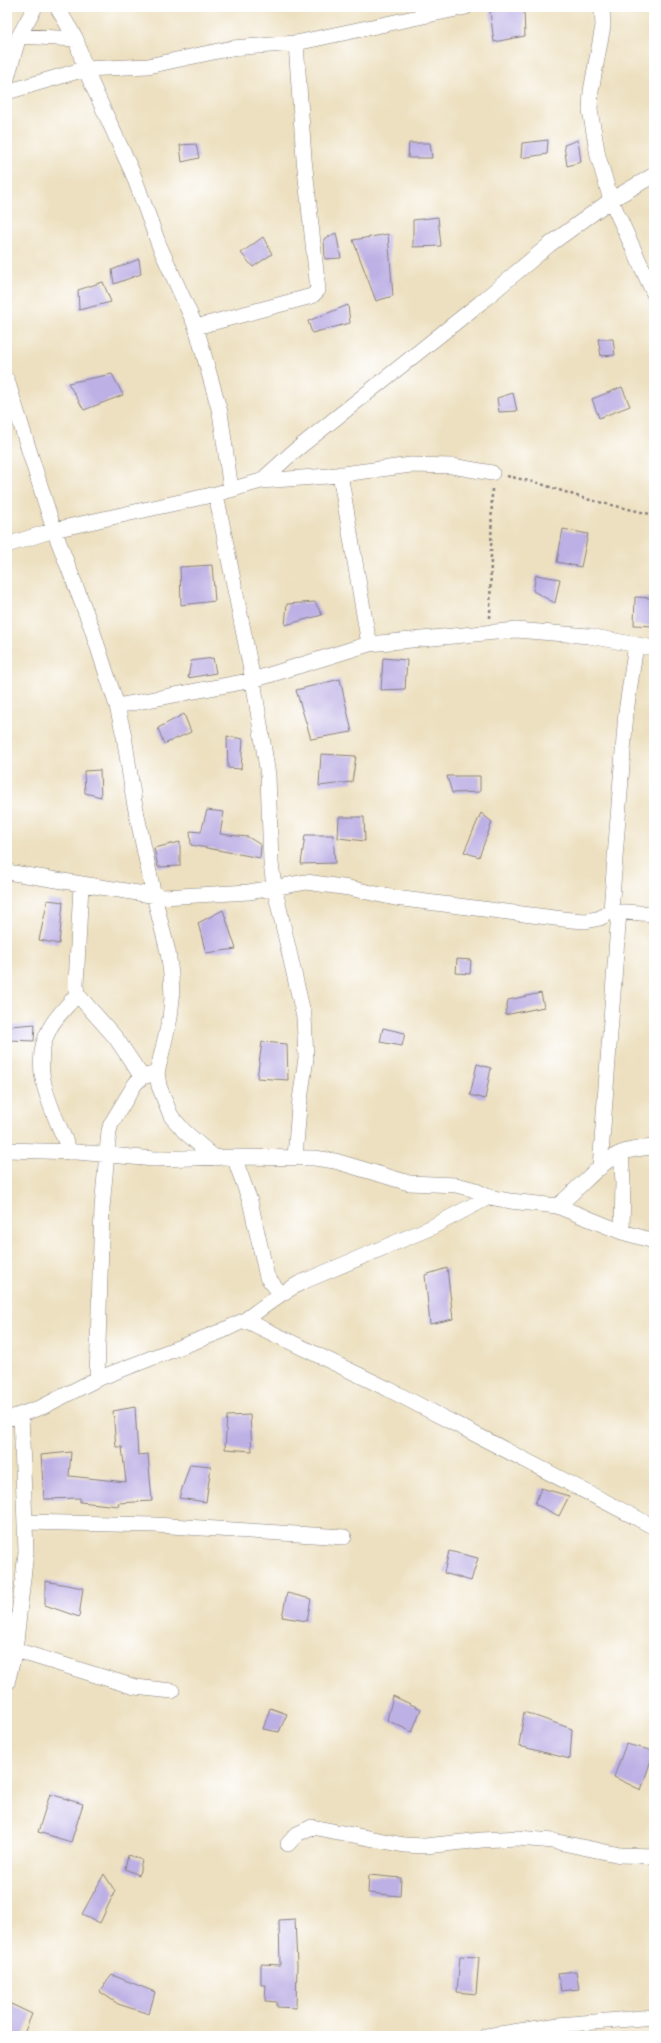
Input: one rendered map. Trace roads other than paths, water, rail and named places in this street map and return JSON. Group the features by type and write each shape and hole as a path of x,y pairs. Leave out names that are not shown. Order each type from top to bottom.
{"street":[{"path":"7,78 19,36 35,7"},
{"path":"57,7 76,39 85,69 133,174 159,245 196,327 220,412 223,492 268,775 271,863 274,886 304,1017 306,1042 295,1157"},
{"path":"7,92 85,69 148,66 232,48 296,43 466,7"},
{"path":"602,7 603,26 591,91 590,110 598,156 611,200 654,294"},
{"path":"19,36 76,39"},
{"path":"196,327 312,296 318,290 304,159 296,43"},
{"path":"261,481 292,453 480,303 549,244 611,200 654,175"},
{"path":"7,380 54,530 91,626 117,706 134,801 154,896 168,952 172,998 170,1018 157,1073 159,1086 171,1116 185,1132 215,1158"},
{"path":"7,545 54,530 223,492 261,481 340,474 411,465 452,466 492,473"},
{"path":"340,474 369,644"},
{"path":"117,706 253,680 369,644 489,632 544,631 589,636 654,648"},
{"path":"600,1168 626,712 636,645"},
{"path":"7,872 154,896 173,897 249,892 274,886 306,882 333,885 395,898 571,920 593,919 615,911 654,914"},
{"path":"81,885 76,985 77,994 116,1038 142,1077"},
{"path":"70,1152 44,1087 42,1057 50,1028 77,994"},
{"path":"97,1379 99,1265 107,1155 111,1124 135,1084 142,1077 157,1073"},
{"path":"557,1206 600,1168 620,1153 637,1148 654,1147"},
{"path":"7,1150 70,1152 154,1158 295,1157 335,1161 409,1183 456,1185 510,1201 557,1206 622,1232 654,1241"},
{"path":"620,1153 623,1196 622,1232"},
{"path":"234,1157 250,1201 267,1277 281,1294"},
{"path":"7,1420 42,1407 97,1379 222,1331 245,1320 281,1294 300,1283 430,1228 489,1196"},
{"path":"245,1320 388,1389 654,1527"},
{"path":"7,1683 15,1650 26,1552 21,1415"},
{"path":"25,1522 155,1525 344,1537"},
{"path":"15,1650 135,1687 172,1692"},
{"path":"288,1844 297,1834 312,1827 404,1845 425,1846 518,1838 553,1841 620,1855 654,1856"},
{"path":"486,2036 559,2025 654,2017"}]}
